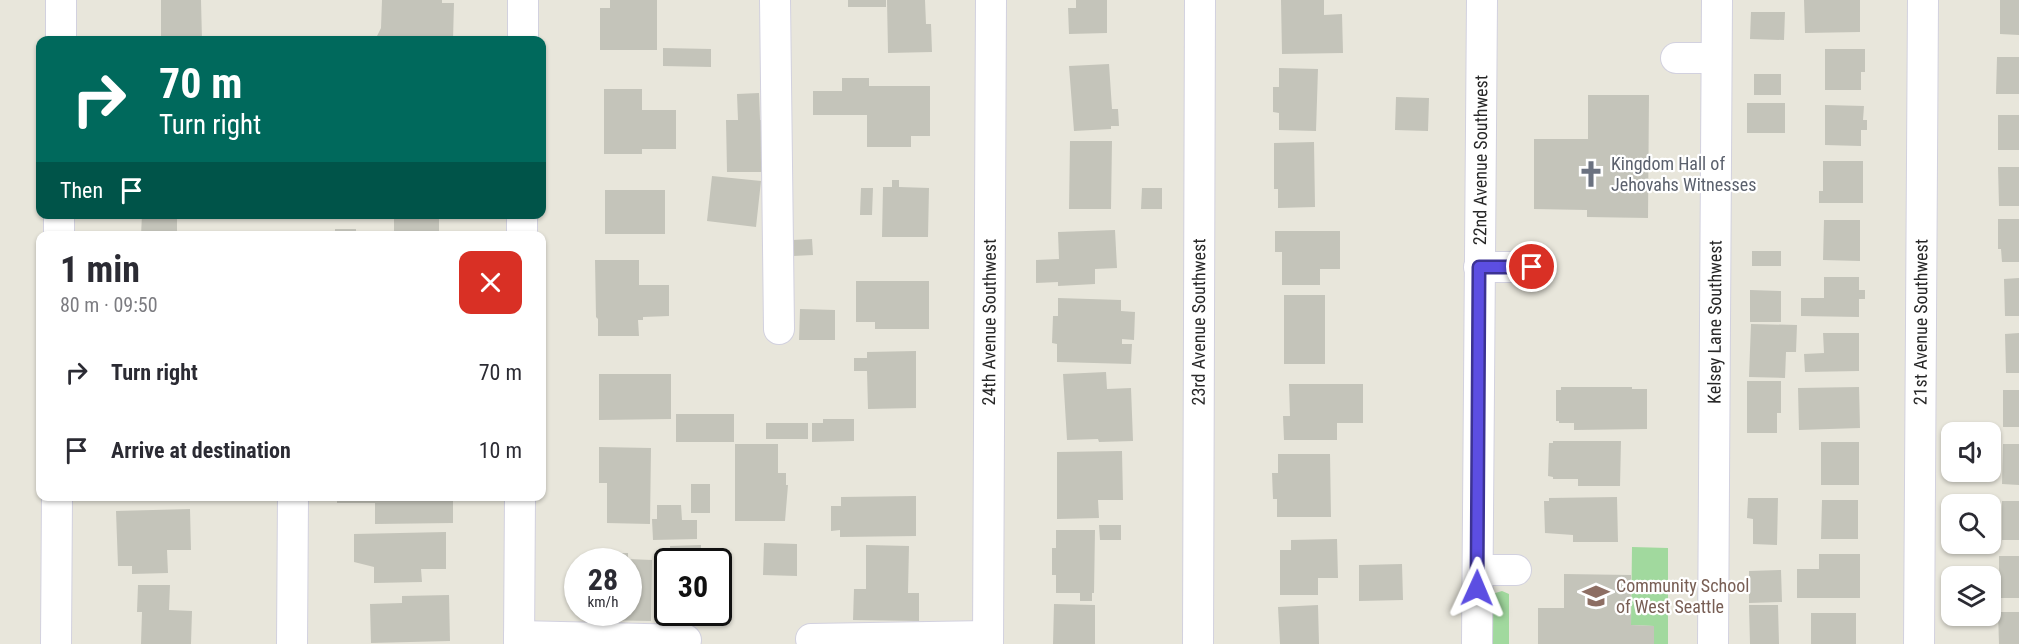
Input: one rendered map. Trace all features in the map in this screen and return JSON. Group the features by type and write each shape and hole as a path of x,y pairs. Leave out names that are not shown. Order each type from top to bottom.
{"street":[{"path":"61,0 61,36"},
{"path":"523,36 524,0"},
{"path":"775,0 779,329"},
{"name":"24th Avenue Southwest","path":"988,640 991,0"},
{"name":"23rd Avenue Southwest","path":"1198,644 1200,0"},
{"name":"22nd Avenue Southwest","path":"1477,644 1482,0"},
{"name":"Kelsey Lane Southwest","path":"1713,644 1717,0"},
{"name":"21st Avenue Southwest","path":"1919,644 1923,0"},
{"path":"1676,58 1716,58"},
{"path":"1479,267 1532,267"},
{"path":"56,644 57,501"},
{"path":"292,644 293,501"},
{"path":"520,501 519,640 686,640"},
{"path":"1478,570 1516,570"},
{"path":"811,639 988,640"}],"green space":[{"path":"1632,547 1668,548 1668,644 1654,644 1654,626 1631,625"},
{"path":"1502,591 1509,594 1509,644 1492,644 1492,594"}],"building":[{"path":"161,0 201,0 202,36 161,36"},
{"path":"382,0 442,0 442,3 454,3 453,36 377,36 381,28"},
{"path":"610,0 657,0 657,50 600,50 600,8 610,8"},
{"path":"848,0 886,0 886,7 848,7"},
{"path":"887,0 925,0 926,24 931,24 932,52 888,53"},
{"path":"1076,0 1107,0 1107,33 1069,34 1068,8 1076,8"},
{"path":"1281,0 1324,0 1324,15 1342,14 1343,53 1282,54"},
{"path":"1804,0 1860,0 1860,32 1805,33"},
{"path":"2000,0 2019,0 2019,35 2000,34"},
{"path":"1751,12 1785,12 1784,40 1750,39"},
{"path":"663,48 711,49 711,67 663,66"},
{"path":"1825,49 1865,49 1865,72 1861,72 1861,90 1825,90"},
{"path":"1997,57 2019,57 2019,94 1996,94"},
{"path":"1109,64 1112,109 1118,109 1119,126 1111,126 1111,129 1074,131 1069,66"},
{"path":"1279,68 1318,69 1316,131 1279,130 1279,113 1273,112 1273,87 1279,87"},
{"path":"1754,74 1781,74 1781,95 1754,95"},
{"path":"842,78 869,78 869,86 930,86 930,136 911,136 911,147 867,147 867,115 813,115 813,91 842,91"},
{"path":"604,89 642,89 642,110 676,110 676,149 642,149 642,154 604,154"},
{"path":"759,93 763,172 727,172 726,120 738,120 737,94"},
{"name":"Kingdom Hall of Jehovahs Witnesses","path":"1588,95 1649,95 1648,218 1587,217 1587,210 1534,209 1534,139 1588,139"},
{"path":"1396,97 1429,98 1428,131 1395,130"},
{"path":"1747,103 1785,103 1785,133 1747,133"},
{"path":"1825,105 1864,106 1863,120 1867,120 1867,130 1861,130 1861,146 1825,145"},
{"path":"1998,115 2019,115 2019,150 1998,150"},
{"path":"1070,141 1112,141 1111,209 1069,209"},
{"path":"1314,142 1315,207 1278,208 1278,189 1274,189 1274,143"},
{"path":"1823,161 1863,161 1863,203 1819,203 1819,191 1823,191"},
{"path":"1998,167 2019,167 2019,206 1999,206"},
{"path":"712,176 761,181 756,227 707,221"},
{"path":"892,180 899,180 899,187 929,188 928,237 882,237 883,187 892,187"},
{"path":"861,188 873,188 872,215 860,215"},
{"path":"1142,188 1162,188 1162,209 1141,209"},
{"path":"605,190 665,190 665,234 605,234"},
{"path":"142,219 177,219 177,231 141,231"},
{"path":"394,219 439,219 439,231 394,231"},
{"path":"1998,219 2019,219 2019,262 2002,262 2001,249 1998,249"},
{"path":"1824,220 1860,220 1860,261 1823,260"},
{"path":"335,229 356,229 356,231 335,231"},
{"path":"1115,230 1117,268 1095,269 1095,284 1058,286 1058,282 1036,283 1036,260 1059,259 1058,232"},
{"path":"1275,231 1340,231 1340,269 1320,269 1320,285 1282,285 1282,252 1275,252"},
{"path":"812,239 813,255 793,256 792,240"},
{"path":"1752,251 1781,251 1781,266 1752,266"},
{"path":"595,260 639,260 639,285 669,285 669,316 643,317 643,320 638,320 639,336 598,336"},
{"path":"1824,277 1859,277 1859,290 1865,290 1865,299 1859,299 1859,317 1801,316 1801,298 1824,298"},
{"path":"2019,278 2019,316 2005,316 2004,279"},
{"path":"856,281 929,281 929,329 875,329 875,322 856,322"},
{"path":"1750,290 1781,291 1781,322 1750,322"},
{"path":"1284,295 1325,295 1325,364 1284,364"},
{"path":"1058,298 1121,300 1121,311 1135,312 1134,340 1122,339 1122,344 1132,344 1131,364 1057,362 1057,344 1052,343 1053,316 1058,316"},
{"path":"800,309 835,310 835,340 799,340"},
{"path":"1751,324 1797,325 1796,352 1786,352 1785,378 1749,377"},
{"path":"1823,333 1859,333 1859,371 1805,372 1804,354 1824,353"},
{"path":"2019,333 2019,373 2006,373 2005,334"},
{"path":"916,351 916,408 868,409 867,371 854,371 854,358 867,358 867,352"},
{"path":"1106,372 1107,389 1131,388 1133,441 1067,440 1063,374"},
{"path":"599,374 671,374 671,419 599,420"},
{"path":"1747,381 1781,381 1781,413 1777,413 1777,433 1747,433"},
{"path":"1289,384 1363,384 1363,423 1337,423 1337,440 1284,440 1283,416 1290,416"},
{"path":"1561,387 1647,389 1647,429 1574,430 1574,423 1559,423 1556,421 1556,390 1561,390"},
{"path":"1859,387 1860,428 1799,430 1798,388"},
{"path":"2003,390 2019,390 2019,427 2003,427"},
{"path":"676,414 734,414 734,442 676,442"},
{"path":"823,419 854,419 854,441 812,442 812,423 823,423"},
{"path":"766,423 808,423 808,439 766,439"},
{"path":"1553,441 1621,441 1620,486 1578,486 1578,479 1553,479 1548,476 1549,443"},
{"path":"1821,442 1859,442 1859,485 1821,485"},
{"path":"735,444 778,444 778,473 786,473 786,485 788,485 785,521 735,521"},
{"path":"2003,444 2019,444 2019,485 2002,484"},
{"path":"599,447 651,448 650,524 607,523 607,483 599,483"},
{"path":"1122,451 1123,500 1098,500 1099,518 1057,519 1057,452"},
{"path":"1278,454 1330,454 1331,517 1277,517 1277,499 1273,499 1272,473 1278,473"},
{"path":"691,484 710,484 710,513 691,513"},
{"path":"916,496 916,536 840,537 840,530 831,531 831,506 841,506 841,497"},
{"path":"1617,497 1618,542 1573,542 1573,535 1545,533 1544,501 1549,501 1549,498"},
{"path":"1748,498 1778,498 1777,545 1753,544 1753,519 1747,518"},
{"path":"1822,500 1858,500 1858,539 1821,539"},
{"path":"337,501 453,501 453,523 375,524 375,503 337,503"},
{"path":"2002,501 2019,501 2019,540 2002,540"},
{"path":"657,505 681,505 682,520 697,520 697,539 653,540 652,519 657,519"},
{"path":"190,509 191,550 167,550 168,573 132,574 132,566 118,566 116,511"},
{"path":"1099,525 1121,525 1121,540 1100,540"},
{"path":"1056,530 1095,530 1092,601 1080,601 1080,593 1056,593 1056,575 1052,575 1052,548 1056,548"},
{"path":"446,532 446,569 421,569 422,582 374,583 374,567 354,562 354,534"},
{"path":"1337,539 1338,578 1318,578 1318,595 1280,595 1280,550 1291,550 1291,540"},
{"path":"764,543 797,544 797,576 763,575"},
{"path":"701,545 701,548 670,548 670,546"},
{"path":"866,545 909,546 908,593 919,593 919,621 853,620 854,589 866,589"},
{"path":"1819,554 1860,554 1860,598 1797,598 1797,569 1819,569"},
{"path":"1999,556 2019,556 2019,598 2001,598 2001,566 1999,566"},
{"path":"642,560 652,560 651,621 642,621"},
{"path":"1402,564 1403,600 1359,601 1359,565"},
{"path":"1781,570 1782,602 1749,603 1749,571"},
{"path":"1564,574 1631,575 1631,625 1654,626 1654,644 1538,644 1538,608 1564,608"},
{"path":"138,585 170,585 169,610 192,611 191,644 141,644 142,612 137,612"},
{"path":"449,595 450,641 371,643 370,604 402,603 402,596"},
{"path":"1054,604 1095,605 1095,644 1053,644"},
{"path":"1318,605 1319,644 1280,644 1278,607"},
{"path":"1749,605 1778,605 1779,644 1750,644"},
{"path":"2001,612 2019,612 2019,644 1999,644"},
{"path":"1811,613 1856,613 1856,644 1811,644"}],"place":[{"name":"Kingdom Hall of Jehovahs Witnesses","path":"1591,174"},
{"name":"Community School of West Seattle","path":"1596,596"}],"route":[{"path":"1477,588 1479,267 1532,267"}]}
